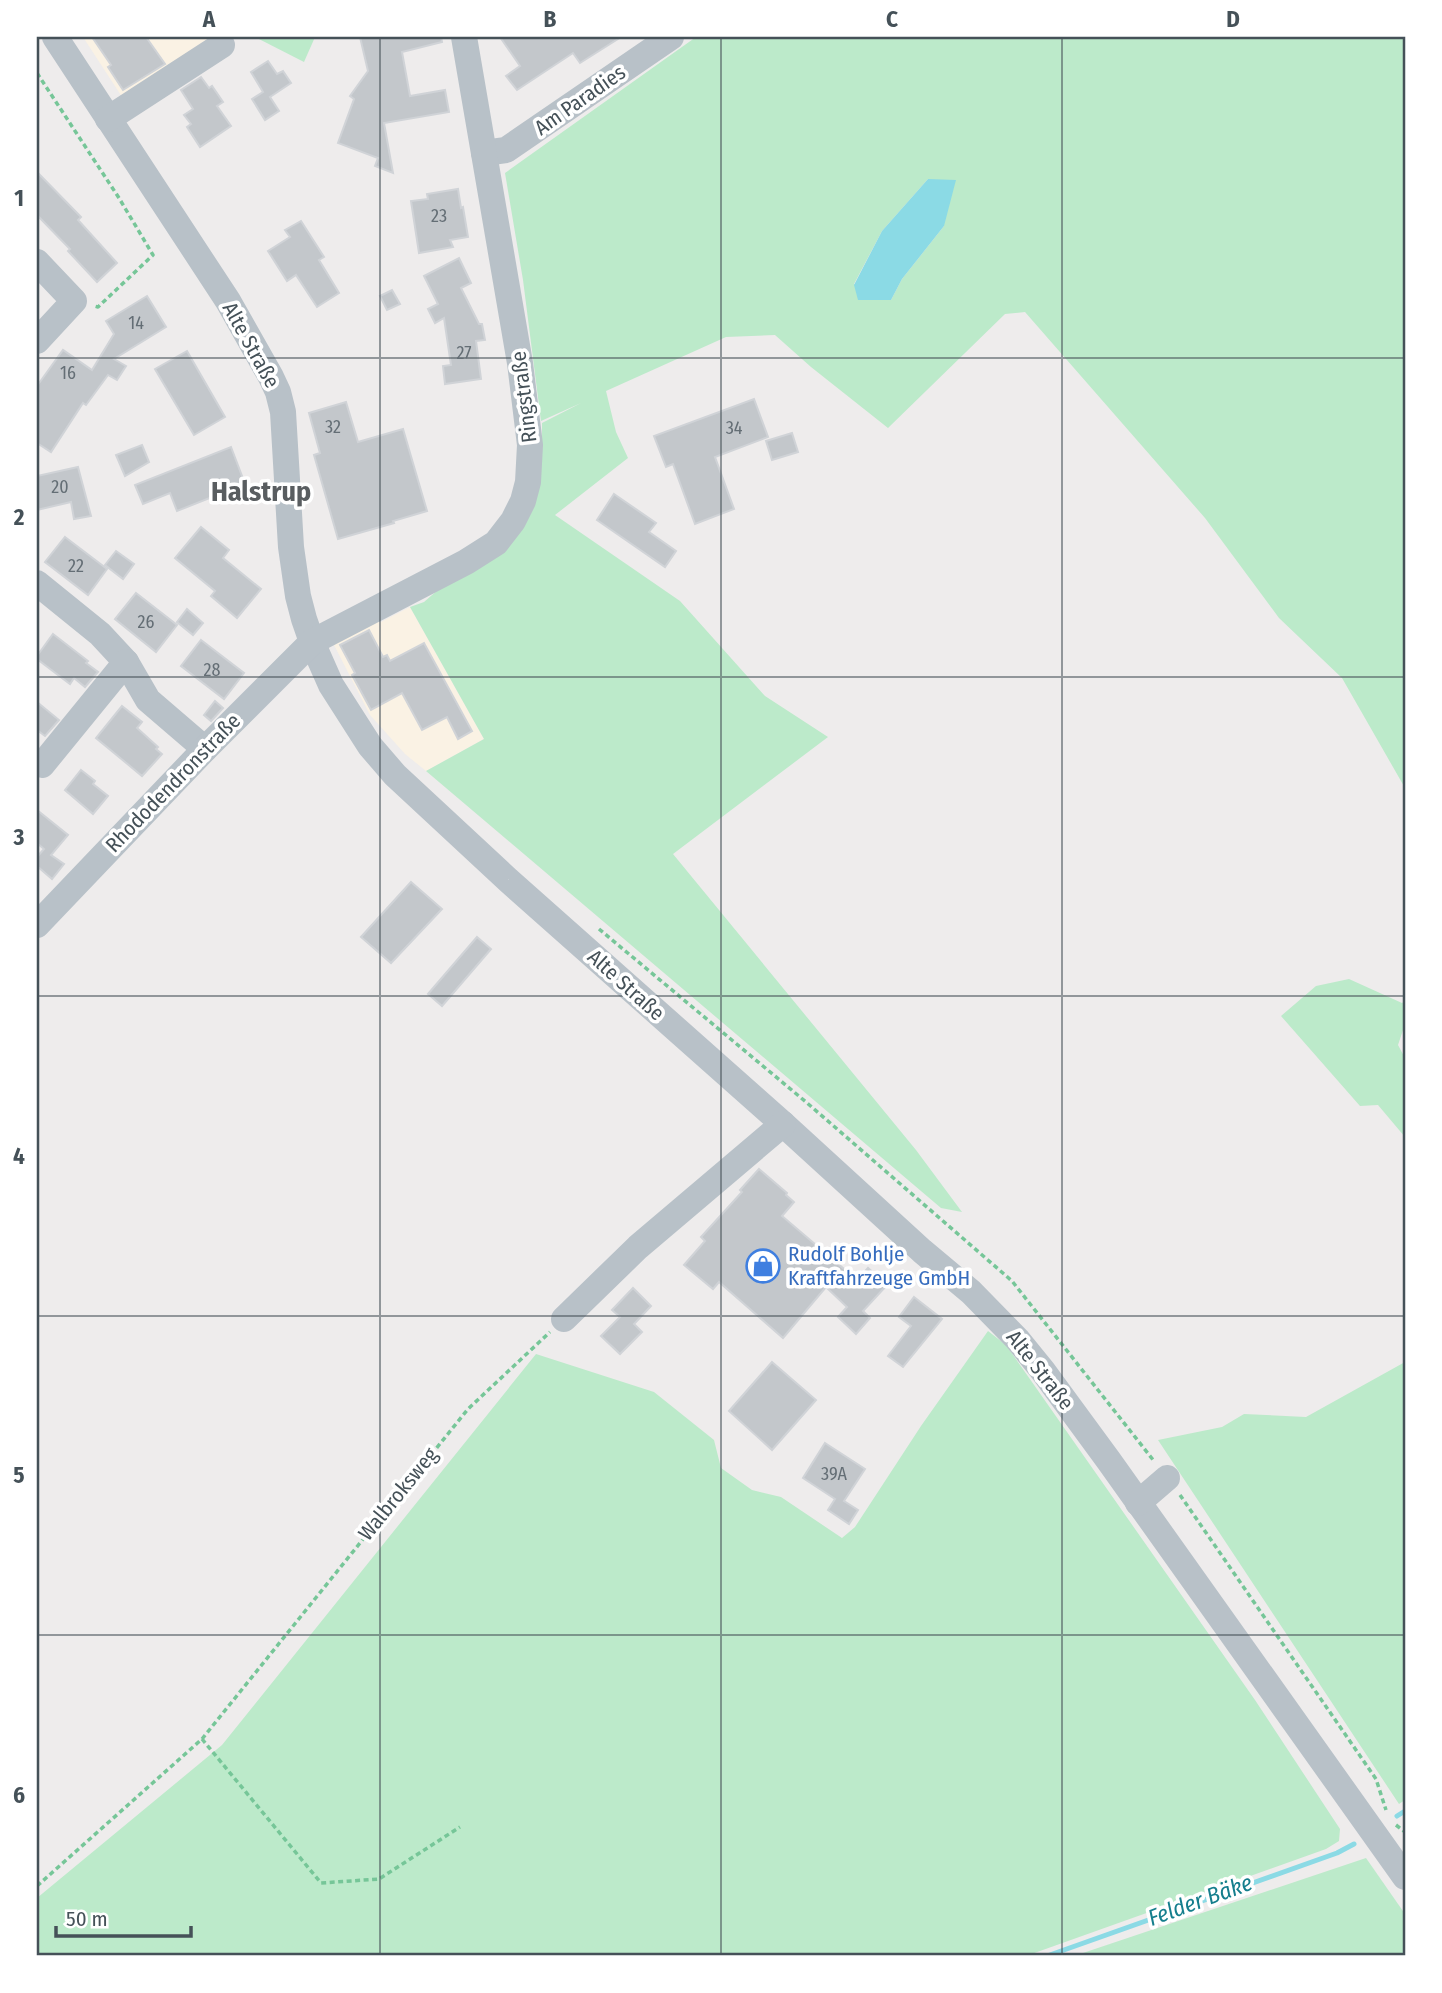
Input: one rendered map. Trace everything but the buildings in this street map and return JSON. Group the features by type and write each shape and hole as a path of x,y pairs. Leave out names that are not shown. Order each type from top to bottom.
{"street":[{"name":"Alte Straße","path":"55,37 228,302 278,392 285,426 293,570 304,619 321,664 342,704 370,746 395,775 508,880 971,1292 1017,1339 1043,1371 1405,1877"},
{"name":"Ringstraße","path":"312,642 466,562 496,543 513,521 523,501 528,482 530,445 520,363 464,37"},
{"name":"Am Paradies","path":"484,153 506,150 671,37"},
{"path":"108,119 222,45"},
{"path":"37,262 74,301 37,341"},
{"path":"37,583 100,634 127,663 148,700 205,749"},
{"name":"Rhododendronstraße","path":"37,925 205,749 312,642"},
{"path":"38,765 127,663"},
{"path":"564,1319 638,1247 783,1124"},
{"path":"1138,1503 1167,1478"}],"path":[{"path":"37,73 153,255 99,306 74,301"},
{"name":"Walbroksweg","path":"37,1886 202,1739 468,1409 564,1319"},
{"path":"202,1739 320,1883 379,1879 460,1827"},
{"path":"1376,1779 1385,1808"},
{"path":"1398,1827 1405,1832"}],"shaded area":[{"path":"83,37 209,37 211,39 124,100"},
{"path":"410,607 484,739 426,771 405,754 370,715 333,643 368,621 381,622"}],"green space":[{"path":"255,37 315,37 304,62"},
{"path":"696,37 1405,37 1405,788 1342,678 1279,618 1205,518 1025,312 1005,314 888,428 775,335 726,337 606,391 616,432 628,458 555,515 680,601 765,696 828,737 673,854 916,1150 962,1212 941,1208 426,771 484,739 410,607 424,602 447,582 484,561 542,452 542,423 581,403 541,421 523,280 505,173","holes":["928,179 944,226 902,279 891,300 854,284 882,231"]},
{"path":"1349,979 1402,1003 1405,1001 1405,1024 1398,1045 1405,1058 1405,1137 1378,1105 1360,1106 1281,1016 1316,986"},
{"path":"988,1331 1006,1345 1255,1700 1340,1829 1339,1841 1326,1849 1026,1956 37,1956 37,1898 222,1745 536,1354 654,1392 714,1440 721,1468 752,1490 781,1497 842,1538 855,1527"},
{"path":"1405,1362 1405,1800 1399,1804 1158,1440 1222,1427 1244,1414 1306,1417"},
{"path":"1366,1858 1405,1914 1405,1956 1074,1956"}],"water":[{"path":"928,179 956,180 944,226 902,279 891,300 858,300 854,285 882,231"}],"waterway":[{"name":"Felder Bäke","path":"1397,1816 1405,1811"},
{"name":"Felder Bäke","path":"1047,1956 1337,1853 1354,1844"}],"place":[{"name":"Rudolf Bohlje Kraftfahrzeuge GmbH","path":"763,1266"}],"district":[{"name":"Halstrup","path":"261,491"}]}
